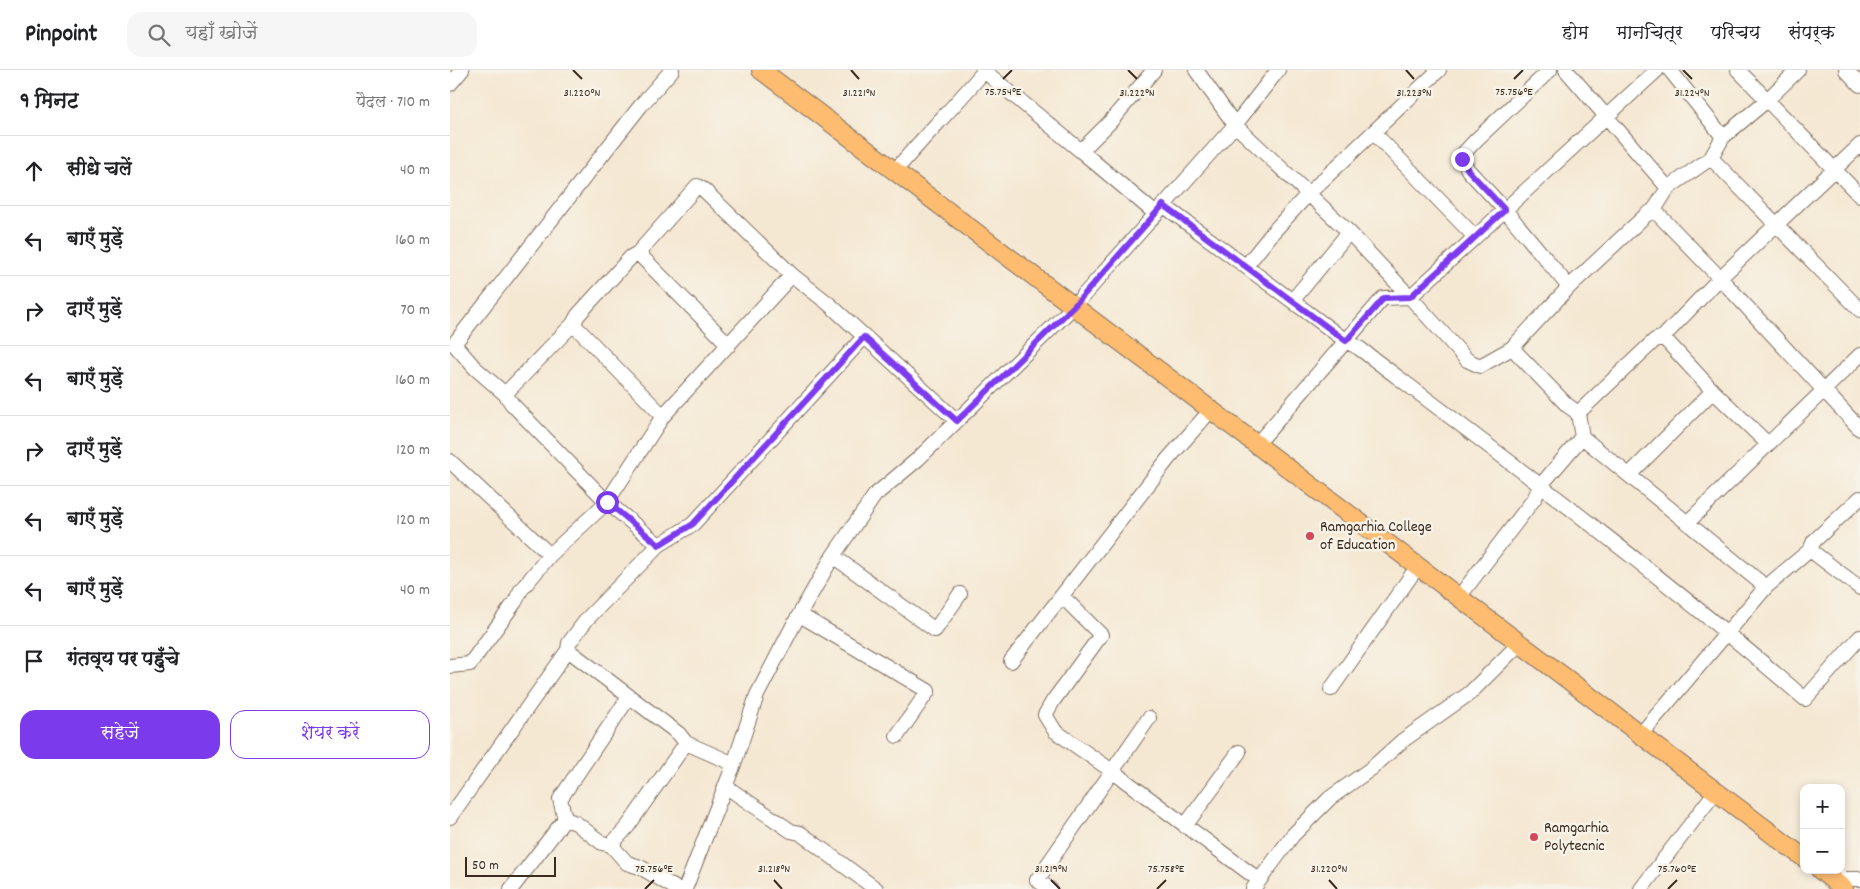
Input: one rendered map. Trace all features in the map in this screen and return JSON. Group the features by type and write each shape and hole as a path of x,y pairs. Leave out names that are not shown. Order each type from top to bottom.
{"main road":[{"path":"761,70 1800,855"}],"street":[{"path":"450,84 462,70"},
{"path":"659,545 607,502 512,404 506,394 474,368 454,344 642,104 672,70"},
{"path":"895,171 919,141 962,98 984,70 1081,151 1159,210 1246,266 1346,341 1359,348 1541,485 1728,632 1806,699 1860,637"},
{"path":"1081,151 1110,122 1154,70"},
{"path":"1196,70 1234,125 1349,232 1467,360 1480,366 1512,348 1569,287 1646,214 1654,210 1668,188 1711,158 1723,137 1766,101 1798,70"},
{"path":"685,889 734,764 757,695 833,556 875,496 918,460 1074,306 1234,125 1278,70"},
{"path":"1246,266 1274,231 1308,194 1438,70"},
{"path":"1550,70 1462,155 1462,159 1468,170 1505,210 1569,287"},
{"path":"1566,70 1668,188"},
{"path":"1257,444 1384,298 1410,297 1657,70"},
{"path":"1670,70 1723,137"},
{"path":"1738,70 1860,196"},
{"path":"1846,70 1860,85"},
{"path":"1374,133 1475,237"},
{"path":"1578,413 1656,340 1663,337 1720,278 1860,144"},
{"path":"1711,158 1860,310"},
{"path":"506,394 573,324 578,315 631,257 638,254 696,186 704,190 792,275 829,304 957,421"},
{"path":"1654,210 1824,389 1860,430"},
{"path":"1293,300 1349,232"},
{"path":"638,254 729,346"},
{"path":"450,666 470,664 515,602 521,590 550,555 607,502 662,416 729,346 792,275"},
{"path":"573,324 662,416"},
{"path":"450,817 568,650 569,642 587,619 659,545 693,524 864,337"},
{"path":"1663,337 1712,391 1768,444"},
{"path":"1512,348 1578,413 1582,437 1766,588"},
{"path":"1686,523 1860,355"},
{"path":"1629,476 1712,391"},
{"path":"1011,661 1168,459 1211,410"},
{"path":"1459,597 1534,499 1541,485 1582,437"},
{"path":"450,461 550,555"},
{"path":"1641,734 1766,588 1810,550 1814,541 1860,498"},
{"path":"1810,550 1860,588"},
{"path":"833,556 935,630 960,594"},
{"path":"1331,689 1418,566"},
{"path":"1062,596 1101,635 1053,701 1045,716 1055,731 1185,826 1256,884 1293,835 1330,798 1372,768 1402,741 1470,693 1520,643"},
{"path":"800,615 928,691 897,736"},
{"path":"568,650 679,734 686,743 734,764"},
{"path":"565,819 560,799 629,697"},
{"path":"1050,889 1037,880 1149,718"},
{"path":"611,846 628,826 686,743"},
{"path":"1185,826 1239,752"},
{"path":"725,786 791,831 800,833 859,884 876,889"},
{"path":"1640,889 1716,791"},
{"path":"565,819 576,823 602,842 611,846 627,862 640,867 677,889"},
{"path":"511,889 565,819"},
{"path":"1832,879 1860,879"}],"place":[{"name":"Ramgarhia College of Education","path":"1310,536"},
{"name":"Ramgarhia Polytecnic","path":"1534,837"}],"route":[{"path":"607,502 659,545 693,524 864,337 957,421 1074,306 1163,205 1346,341 1384,298 1410,297 1505,210 1468,170 1462,159"}]}
